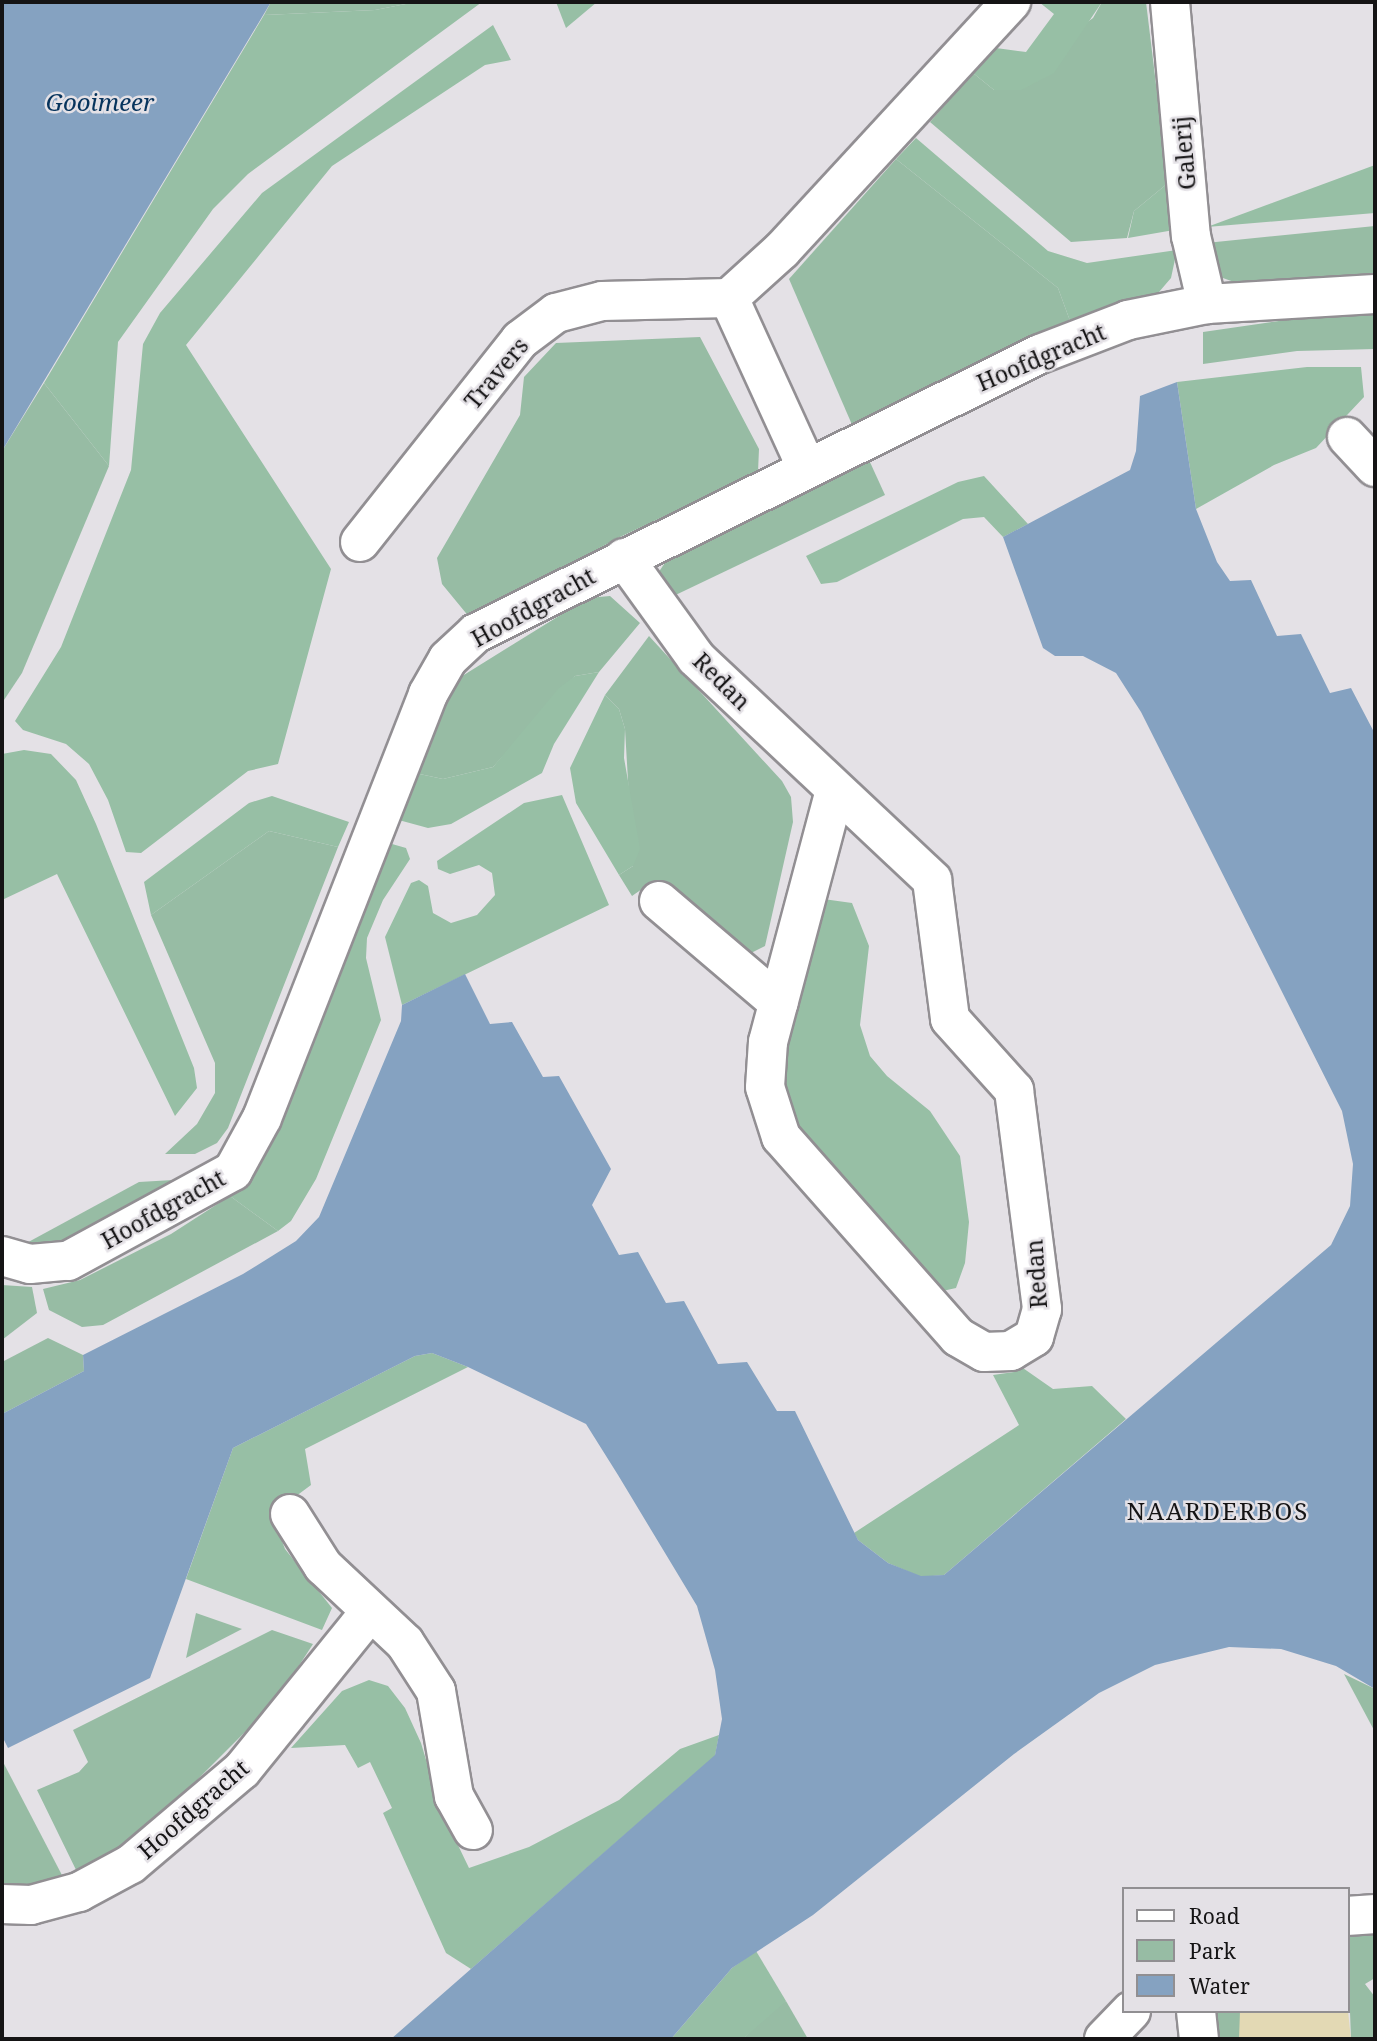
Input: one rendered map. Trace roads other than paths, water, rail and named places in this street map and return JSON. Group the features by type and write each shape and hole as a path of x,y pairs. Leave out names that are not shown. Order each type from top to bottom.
{"street":[{"path":"807,468 729,298 782,250 1011,2"},
{"name":"Galerij","path":"1170,2 1191,236 1207,304"},
{"name":"Hoofdgracht","path":"2,1256 30,1264 68,1261 233,1171 262,1118 428,694 448,659 477,634 624,558 1040,354 1128,320 1207,304 1375,294"},
{"name":"Travers","path":"360,542 520,340 556,313 602,301 729,298"},
{"path":"1347,436 1375,467"},
{"name":"Redan","path":"624,558 696,658 932,880 950,1019 1014,1090 1042,1309 1034,1337 1011,1351 984,1352 958,1337 781,1137 765,1087 768,1042 835,791"},
{"path":"659,901 779,1003"},
{"path":"290,1514 323,1566 369,1613 405,1643 436,1691 454,1796 473,1830"},
{"name":"Hoofdgracht","path":"2,1904 31,1905 79,1892 131,1864 242,1770 369,1613"},
{"path":"1349,1916 1375,1914"},
{"path":"1104,2039 1129,2013"},
{"path":"1196,2013 1199,2039"}],"water":[{"name":"Gooimeer","path":"2,2 271,2 2,451"},
{"path":"1177,382 1196,509 1217,562 1230,581 1251,580 1277,636 1301,634 1330,693 1351,688 1375,734 1375,1689 1336,1666 1281,1649 1229,1647 1155,1665 1099,1693 1014,1754 813,1915 732,1968 671,2039 391,2039 715,1755 722,1719 715,1670 697,1606 618,1475 586,1424 468,1367 432,1353 415,1356 233,1448 150,1678 8,1748 2,1736 2,1414 84,1371 83,1355 243,1274 296,1241 319,1217 401,1021 402,1005 465,974 490,1024 512,1022 543,1077 559,1076 611,1169 592,1205 619,1255 638,1252 666,1303 684,1301 718,1364 747,1362 777,1411 795,1411 858,1540 888,1563 921,1576 944,1575 1331,1245 1350,1206 1353,1164 1342,1111 1141,712 1116,673 1083,656 1055,656 1043,648 1003,537 1130,470 1136,451 1140,396"}],"district":[{"name":"NAARDERBOS","path":"1218,1511"}]}
